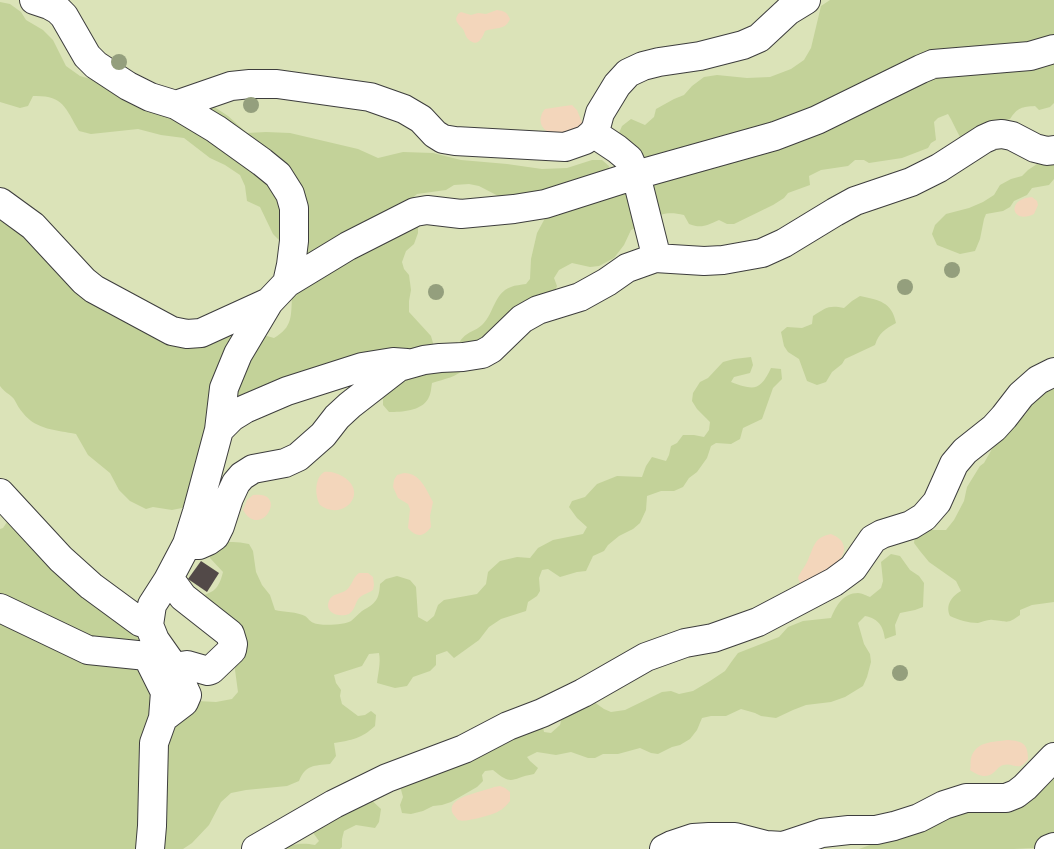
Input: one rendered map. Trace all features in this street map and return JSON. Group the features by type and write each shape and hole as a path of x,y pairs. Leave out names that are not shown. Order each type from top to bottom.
{"lane":[{"path":"34,0 49,5 64,16 87,56 96,65 143,94 176,105 216,129 262,162 278,175 290,194 294,208 295,226 291,265 278,292 238,354 224,388 219,430 187,544 152,605 149,626 155,640 174,667 187,695 184,702 163,718"},
{"path":"176,105 232,86 277,84 370,97 404,109 421,119 435,134 443,139 565,147 585,140 593,133 600,113 628,73 643,66 659,62 700,56 743,45 759,38 788,11 806,0"},
{"path":"0,202 33,226 84,281 94,289 172,331 188,334 201,333 278,292 348,246 415,212 427,210 461,214 545,204 636,175 775,136 817,120 933,64 1030,56 1054,49"},
{"path":"593,133 629,159 636,175 655,258"},
{"path":"187,544 198,544 208,541 215,536 229,498 236,483 242,476 253,468 285,462 298,457 323,435 337,417 350,405 399,367 440,358 482,354 491,349 522,319 538,310 580,297 627,268 655,258 704,261 723,260 762,253 784,243 855,201 911,182 939,168 993,135 1012,136 1035,148 1047,151 1054,150"},
{"path":"219,430 232,417 245,409 287,391 362,367 393,362 415,363"},
{"path":"256,849 334,804 387,778 464,749 508,726 542,713 583,693 646,657 685,644 713,638 758,622 834,582 852,568 873,539 912,524 924,517 937,502 954,464 965,451 994,428 1021,395 1038,380 1054,372"},
{"path":"0,493 60,559 91,586 140,622 149,626"},
{"path":"168,580 183,597 230,634 233,644 232,650 211,670 208,671 187,665 174,667"},
{"path":"0,608 88,650 147,656 165,692 163,718 154,743 150,849"},
{"path":"664,849 693,838 709,837 735,837 766,845 783,846 822,833 876,830 894,826 920,818 944,805 966,798 1006,798 1016,794 1054,757"},
{"path":"1049,849 1054,847"}],"green space":[{"path":"0,0 1054,0 1054,849 19,849 0,790"},
{"path":"830,0 1054,0 1054,44 944,57 808,119 640,169 617,138 622,126 631,119 645,125 654,117 656,109 684,95 704,77 717,75 747,78 770,77 791,69 804,60 811,48 821,6"},
{"path":"0,2 10,4 21,12 26,20 43,30 53,40 66,66 80,76 129,90 159,106 284,192 282,243 273,234 260,207 247,201 245,186 240,175 210,158 184,138 138,129 91,134 79,131 62,104 57,100 43,96 33,96 28,106 20,108 0,102"},
{"path":"1054,55 1054,103 1050,107 1039,110 1035,106 1021,108 1010,119 965,139 960,137 948,114 934,122 936,140 928,148 902,158 869,163 864,160 855,160 848,166 821,170 809,176 810,185 788,193 773,205 734,224 727,224 719,220 704,226 697,226 689,224 684,215 675,214 663,214 650,219 640,179 920,72"},
{"path":"213,106 247,133 290,133 358,149 378,158 403,152 433,153 461,160 542,169 567,168 592,160 602,160 609,166 608,175 506,200 479,186 469,184 454,185 446,190 417,194 408,202 305,266 298,208 198,108"},
{"path":"1054,157 1054,179 1049,185 1032,188 1027,195 1014,201 1010,207 1003,211 986,214 975,251 960,254 937,245 932,234 935,225 946,214 983,202 994,195 1000,185 1022,176 1037,164"},
{"path":"631,183 642,225 631,230 624,245 614,258 599,266 590,267 572,263 559,270 554,278 557,286 554,294 499,339 460,349 459,343 462,339 483,324 498,298 505,290 513,286 526,284 530,279 531,259 537,233 550,209"},
{"path":"0,209 172,335 242,320 192,506 172,510 153,507 146,509 130,501 119,490 110,473 88,455 76,434 47,428 34,423 28,419 14,399 0,386"},
{"path":"418,226 418,233 414,244 406,251 402,262 404,269 409,275 411,290 409,312 431,336 435,350 242,406 233,398 251,340 267,336 274,338 285,330 291,315 292,295 308,280"},
{"path":"860,296 879,301 888,306 896,323 878,337 875,345 845,359 832,372 826,382 817,385 807,381 799,359 788,352 784,346 781,332 787,327 802,328 812,324 813,316 821,311 831,307 844,308"},
{"path":"751,357 753,365 750,373 734,377 731,382 745,387 755,387 763,381 771,368 781,369 782,379 773,388 762,419 743,428 740,439 731,444 716,443 711,446 707,458 683,487 674,491 661,491 647,496 646,510 640,523 619,536 604,551 593,556 586,571 560,577 548,569 542,570 539,578 540,591 537,596 528,602 526,611 501,619 489,627 479,640 454,658 447,651 436,655 436,665 430,671 413,677 407,686 395,688 377,683 380,664 379,653 369,654 362,666 334,675 336,683 341,690 342,704 358,716 365,715 371,711 376,715 375,726 356,738 334,743 336,756 330,764 311,767 305,771 299,781 287,786 231,793 221,802 209,825 192,843 183,849 155,849 166,734 197,701 216,702 232,699 238,692 235,670 236,653 193,598 213,591 219,584 223,572 210,558 211,551 215,547 228,542 249,544 253,551 256,572 262,585 270,595 275,610 305,616 311,622 317,624 327,625 348,622 371,606 379,594 380,584 386,579 397,576 410,580 416,587 418,617 427,622 434,616 438,605 444,600 477,594 486,584 488,572 500,561 517,557 530,558 538,548 553,540 583,534 587,527 569,507 572,501 585,497 597,484 617,476 642,477 652,457 666,461 671,446 677,443 683,435 704,437 709,430 710,422 692,401 693,393 700,382 708,378 723,362"},
{"path":"466,368 454,376 432,383 428,399 421,406 405,411 389,412 383,405 383,399 398,373"},
{"path":"1054,382 1054,602 1032,605 1020,610 1020,615 1007,622 987,620 974,623 950,616 948,608 950,601 961,591 956,581 929,562 914,543 915,536 927,530 946,530 954,520 964,501 967,487 992,449 1005,433 1026,414 1037,393"},
{"path":"7,522 17,523 143,627 157,651 75,638 0,602 0,529"},
{"path":"891,554 900,556 910,570 919,576 924,583 923,607 900,613 895,625 896,635 885,639 883,630 874,619 865,616 858,623 864,644 870,654 871,662 863,686 845,697 831,702 806,705 776,718 761,716 741,709 726,716 702,718 697,730 690,739 658,754 640,748 618,754 603,754 595,758 588,758 571,752 556,755 537,752 527,757 538,768 534,774 509,780 493,770 485,771 482,775 483,781 477,787 451,802 411,814 402,813 400,805 403,797 400,786 421,776 436,774 542,723 544,732 551,733 560,725 562,717 594,702 611,712 625,710 662,692 671,691 679,694 693,691 725,671 738,653 779,637 788,627 803,621 831,618 838,605 848,595 858,593 870,597 881,588 883,581 881,562"},
{"path":"0,615 139,663 155,689 145,849 0,849"},
{"path":"1054,775 1054,842 1035,848 1014,849 859,849 894,833 950,814 1020,804 1035,797"},
{"path":"367,796 381,809 379,822 375,828 356,825 344,831 342,847 340,849 278,849 300,844 315,845 319,841 314,834 312,825"}],"sand":[{"path":"497,10 503,11 508,15 510,19 508,23 503,27 485,31 477,43 471,42 468,39 456,21 458,14 461,12 471,15 478,13 486,14"},
{"path":"572,105 577,110 583,125 571,136 558,135 546,131 541,122 541,115 545,109"},
{"path":"1032,197 1037,201 1038,205 1034,214 1026,217 1017,214 1015,206 1018,202"},
{"path":"324,472 331,472 342,476 350,483 354,490 354,497 344,508 337,510 328,509 320,505 316,488 318,479"},
{"path":"404,473 418,479 433,502 430,516 431,527 426,533 420,535 417,535 408,528 410,509 408,504 398,498 393,487 397,475"},
{"path":"253,495 264,495 270,500 269,512 264,518 257,520 250,518 243,510 247,500"},
{"path":"831,534 841,541 844,548 843,554 828,570 801,585 798,578 807,563 815,543 825,535"},
{"path":"359,573 368,573 373,577 373,590 359,598 353,611 349,614 334,614 329,609 330,599 347,589"},
{"path":"1008,740 1020,742 1025,746 1028,759 1025,763 1019,766 1003,765 987,776 979,775 970,770 971,758 977,748 986,743"},
{"path":"500,786 510,792 510,801 496,813 461,821 453,814 453,805 460,799"}],"building":[{"path":"201,561 219,573 207,592 188,579"}]}
